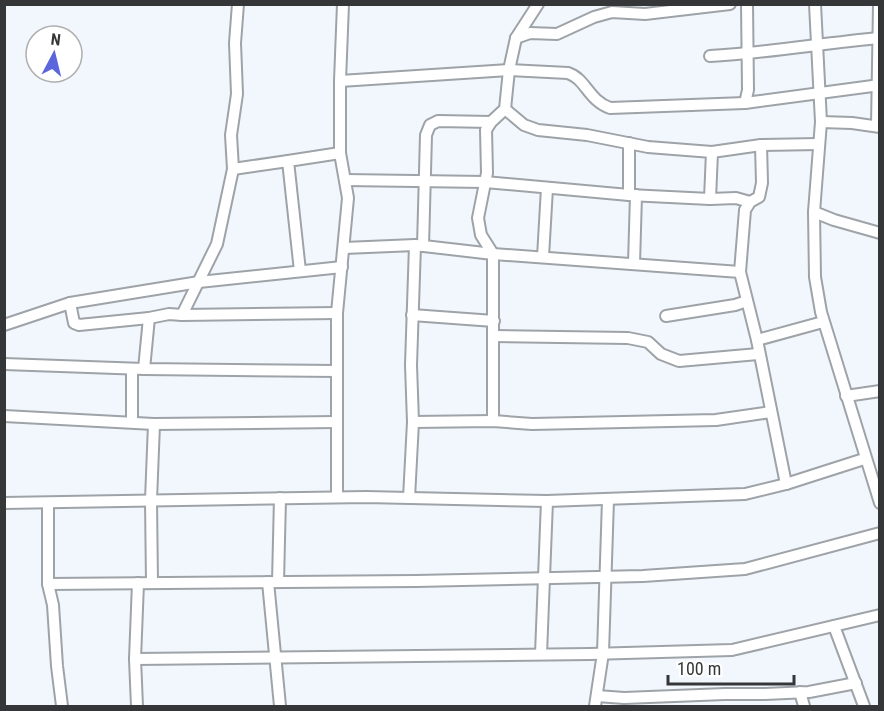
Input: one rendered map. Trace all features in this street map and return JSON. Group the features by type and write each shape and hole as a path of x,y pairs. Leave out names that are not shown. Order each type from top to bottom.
{"street":[{"path":"182,315 217,244 233,169 231,135 237,94 235,43 238,4"},
{"path":"337,497 337,313 348,198 340,153 343,4"},
{"path":"493,421 494,254 481,235 478,218 487,173 486,130 505,109 509,70 516,38 538,4"},
{"path":"516,38 530,33 557,34 594,17 612,12 645,14 730,4"},
{"path":"746,103 748,90 747,4"},
{"path":"815,4 821,131 814,212 815,277 823,321 879,503"},
{"path":"505,109 524,125 538,130 587,135 648,147 712,152 761,145 821,131 878,126 879,4"},
{"path":"710,56 748,54 818,43 879,38"},
{"path":"340,81 509,70 568,73 576,75 598,104 610,108 746,103 878,86"},
{"path":"409,498 413,422 412,315 425,182 426,135 430,125 438,121 491,122"},
{"path":"629,143 634,264"},
{"path":"761,145 762,183 759,197 750,202 745,210 740,272 757,340 786,484"},
{"path":"710,199 712,152"},
{"path":"233,169 340,153"},
{"path":"288,161 300,271"},
{"path":"345,180 485,182 632,195 736,198 750,202"},
{"path":"543,257 547,188"},
{"path":"814,212 879,233"},
{"path":"344,248 419,245 494,254 740,272"},
{"path":"4,325 70,303 199,282 342,267"},
{"path":"666,316 747,301"},
{"path":"70,303 74,323 79,325 169,315 337,313"},
{"path":"412,315 494,321"},
{"path":"144,369 149,318"},
{"path":"757,340 823,321"},
{"path":"494,336 628,338 648,342 661,354 679,361 758,354"},
{"path":"4,364 132,369 338,371"},
{"path":"132,369 132,422"},
{"path":"846,396 879,391"},
{"path":"413,422 493,421 532,424 716,420 771,412"},
{"path":"4,416 154,424 336,422"},
{"path":"152,583 151,500 154,424"},
{"path":"4,503 337,497 547,501 745,494 786,484 864,459"},
{"path":"280,498 273,582 280,706"},
{"path":"608,500 603,653 596,701 674,701 741,694 800,692 856,683"},
{"path":"541,654 547,501"},
{"path":"48,502 48,584 53,605 57,666 63,706"},
{"path":"48,584 606,578 745,569 879,533"},
{"path":"137,706 135,659 138,583"},
{"path":"135,659 732,650 879,615"},
{"path":"834,626 864,706"},
{"path":"800,692 804,706"},
{"path":"741,694 741,706"},
{"path":"765,694 767,706"}]}
